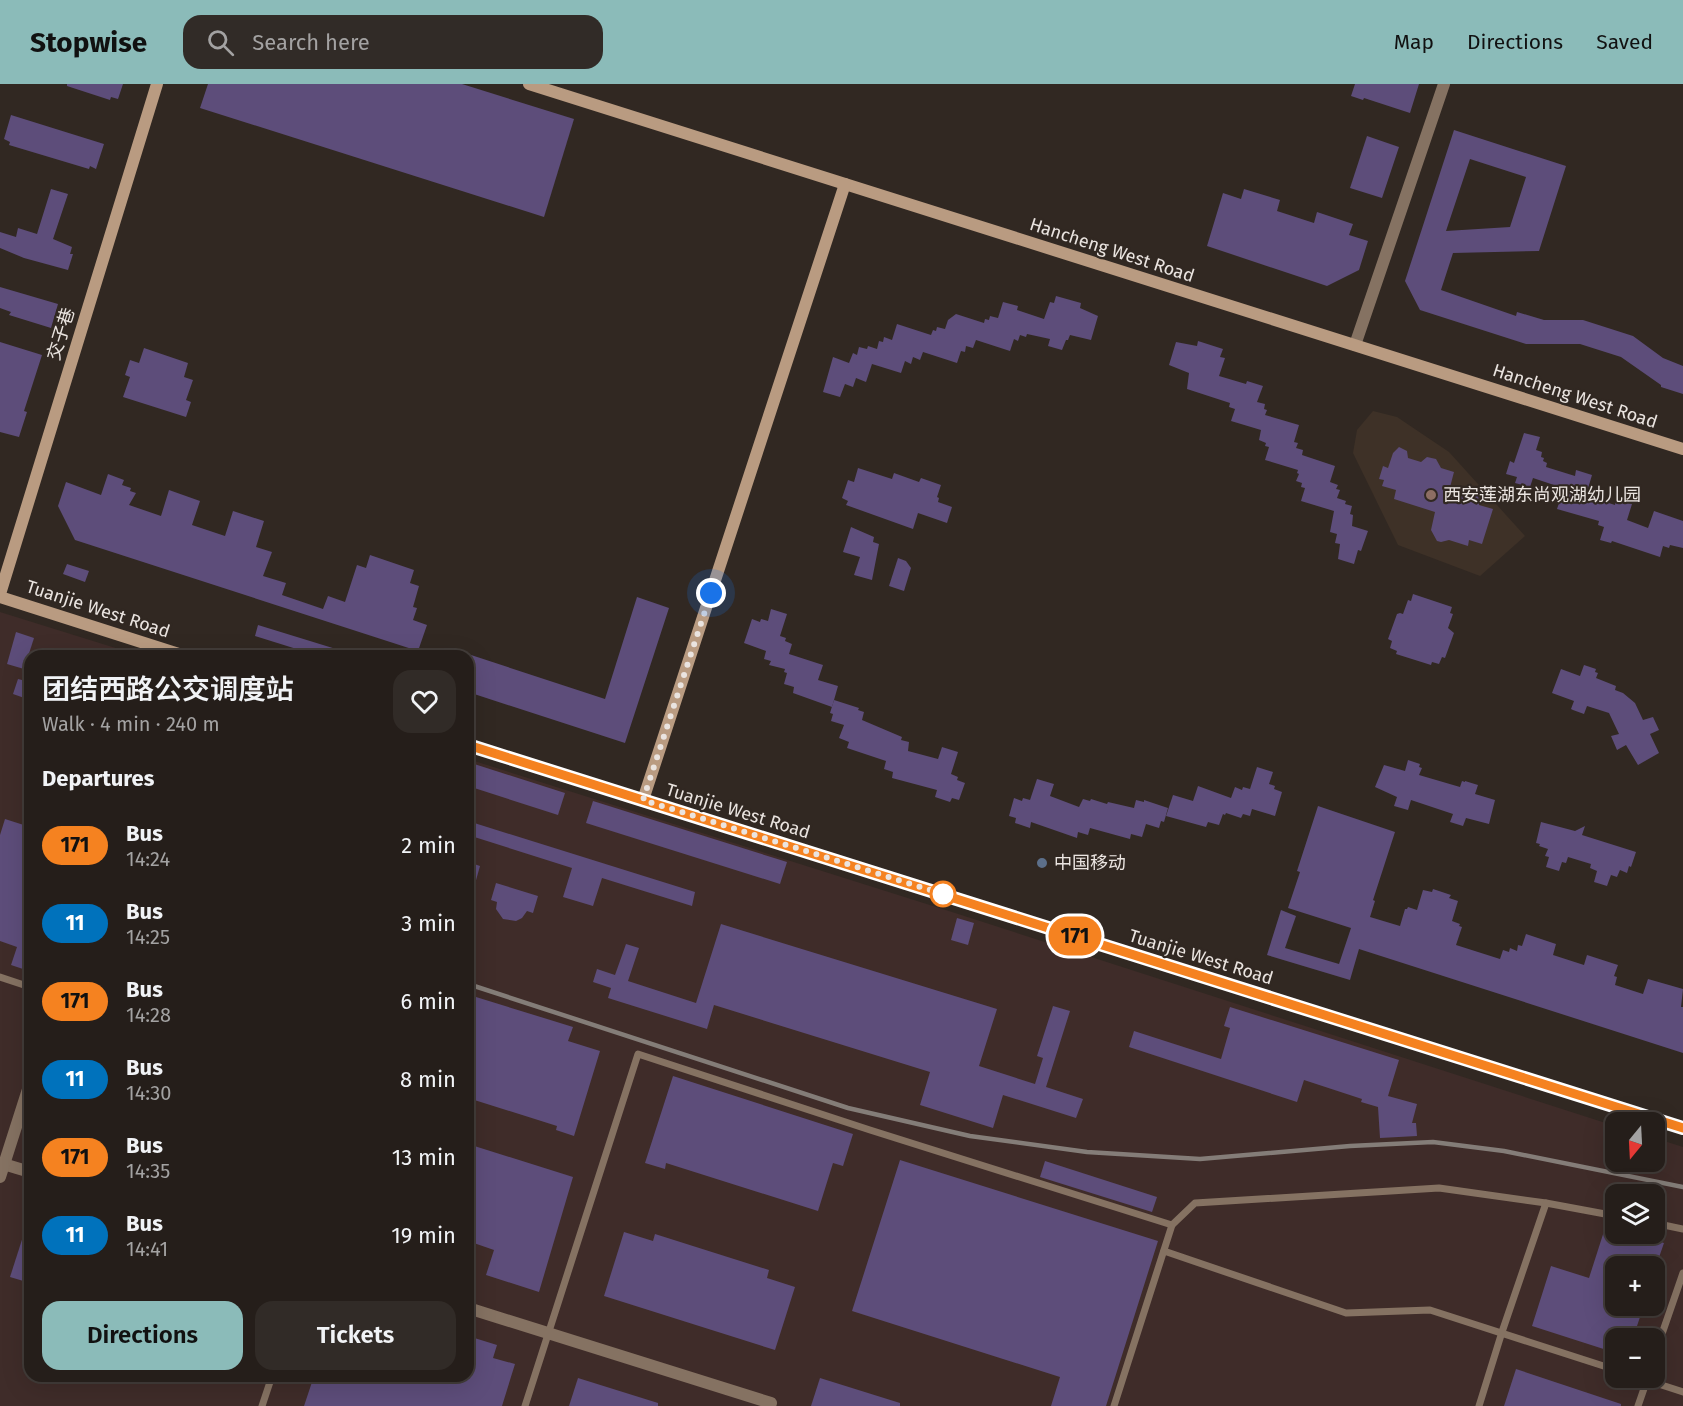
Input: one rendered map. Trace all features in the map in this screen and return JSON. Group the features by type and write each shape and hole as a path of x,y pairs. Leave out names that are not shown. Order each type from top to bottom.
{"street":[{"name":"交子巷","path":"0,595 157,84"},
{"name":"Hancheng West Road","path":"529,84 1683,449"},
{"path":"1355,345 1444,84"},
{"path":"643,800 845,184"},
{"name":"Tuanjie West Road","path":"0,595 158,650"},
{"name":"Tuanjie West Road","path":"474,747 1683,1128"},
{"path":"0,1177 2,1164 24,1100"},
{"path":"2,1164 24,1170"},
{"path":"474,1310 771,1403"}],"lane":[{"path":"0,977 24,985"},
{"path":"525,1406 638,1054 1172,1225"},
{"path":"1114,1406 1172,1225 1195,1203 1439,1188 1605,1214"},
{"path":"1479,1406 1546,1203"},
{"path":"1665,1225 1683,1228"},
{"path":"1164,1251 1346,1313 1430,1310 1605,1366"},
{"path":"1664,1328 1683,1273"},
{"path":"262,1406 270,1382"},
{"path":"1665,1385 1683,1392"},
{"path":"1638,1406 1644,1388"}],"shaded area":[{"name":"西安莲湖东尚观湖幼儿园","path":"1373,411 1397,417 1449,452 1525,536 1480,576 1398,545 1353,453 1357,430"},
{"path":"0,612 122,650 24,650 24,1382 474,1382 474,761 1605,1123 1605,1172 1665,1172 1665,1141 1683,1147 1683,1406 0,1406"}],"building":[{"path":"67,84 123,84 118,99 111,97 110,100 67,86"},
{"path":"208,84 462,84 574,119 544,217 200,108"},
{"path":"1355,84 1419,84 1410,113 1351,96"},
{"path":"11,115 104,144 96,169 90,166 89,169 9,145 10,142 4,139"},
{"path":"1454,130 1566,166 1539,251 1453,253 1441,290 1516,316 1517,312 1544,320 1583,320 1633,336 1663,358 1683,366 1683,394 1661,387 1621,357 1580,344 1526,344 1420,310 1405,281","holes":["1470,159 1526,177 1510,227 1446,231"]},
{"path":"1367,136 1399,147 1382,198 1350,188"},
{"path":"51,189 68,194 53,239 72,247 70,254 73,254 68,270 24,258 0,248 0,232 16,237 18,228 37,234"},
{"path":"1244,189 1280,200 1277,211 1314,223 1317,212 1353,224 1349,235 1368,241 1359,270 1327,286 1207,246 1223,193 1241,199"},
{"path":"0,287 58,304 51,328 9,315 11,312 0,308"},
{"path":"1056,296 1081,303 1080,308 1098,316 1091,340 1070,335 1062,350 1048,346 1050,339 1027,334 1026,337 1020,335 1018,341 1014,339 1010,351 976,340 973,348 966,346 965,352 961,351 957,363 923,352 920,360 913,357 911,364 905,361 901,373 872,364 866,382 856,378 853,387 845,384 840,397 823,392 833,357 849,363 853,353 857,355 859,347 867,349 868,346 877,349 879,341 883,342 884,337 892,340 897,324 931,335 937,327 945,329 948,320 956,314 984,323 985,319 989,320 990,316 998,318 1003,302 1018,306 1017,310 1044,319 1050,302 1054,303"},
{"path":"1198,341 1223,349 1220,357 1225,358 1219,376 1246,384 1247,381 1263,386 1257,402 1265,404 1264,409 1267,410 1265,415 1299,425 1294,442 1298,443 1296,448 1303,450 1302,455 1335,466 1330,482 1338,485 1336,489 1340,490 1337,498 1352,506 1350,514 1353,515 1352,526 1368,531 1354,564 1338,559 1340,544 1335,543 1337,534 1330,532 1334,511 1301,501 1305,488 1301,487 1302,483 1296,481 1298,470 1265,460 1269,447 1259,440 1261,430 1231,421 1235,409 1229,407 1230,403 1187,389 1189,373 1169,365 1176,342 1197,346"},
{"path":"0,342 42,355 24,411 27,412 19,437 0,432"},
{"path":"144,348 188,363 184,377 193,380 186,400 191,402 186,417 123,397 130,377 125,375 130,360 139,363"},
{"path":"1524,433 1540,437 1536,450 1542,452 1541,457 1547,463 1546,467 1575,476 1576,470 1592,475 1587,492 1594,494 1593,498 1615,505 1616,499 1632,504 1627,520 1648,528 1654,511 1683,521 1683,548 1663,546 1660,557 1612,541 1611,543 1600,540 1604,527 1598,525 1599,521 1557,509 1561,497 1558,496 1559,492 1553,490 1554,485 1533,478 1530,487 1515,483 1517,477 1506,474 1510,461 1514,463"},
{"path":"1399,447 1407,451 1408,458 1421,462 1427,457 1436,459 1441,468 1454,472 1449,491 1475,491 1479,505 1493,509 1482,544 1469,540 1468,546 1449,540 1437,541 1431,530 1435,512 1394,499 1396,490 1382,486 1384,480 1379,479 1383,466 1388,468 1393,453"},
{"path":"858,468 892,479 894,473 919,482 921,478 941,485 937,497 938,502 952,507 947,523 918,513 913,529 846,505 848,501 842,498 848,480 854,482"},
{"path":"108,474 124,480 122,485 131,488 130,491 136,493 129,505 161,516 169,490 200,501 192,525 225,536 233,511 264,521 256,547 272,552 263,576 286,583 282,595 323,609 328,596 345,602 357,565 366,568 370,555 414,570 410,583 419,586 413,607 417,608 413,620 427,625 418,650 75,540 58,506 66,482 101,495"},
{"path":"851,527 874,537 873,542 879,544 872,580 854,575 860,557 843,552"},
{"path":"898,558 906,561 911,568 904,591 889,586"},
{"path":"67,564 89,571 85,582 63,574"},
{"path":"1413,594 1452,607 1450,613 1453,614 1448,628 1454,633 1445,658 1442,657 1439,664 1432,662 1431,665 1396,654 1397,651 1390,648 1392,641 1388,639 1397,614 1403,614"},
{"path":"637,597 669,608 625,743 474,694 474,656 605,699"},
{"path":"771,609 787,614 780,636 792,644 789,654 823,665 818,680 838,686 832,707 793,693 794,687 784,684 787,673 784,672 785,669 769,665 771,661 764,659 766,651 744,643 752,619 760,622 761,619 768,621"},
{"path":"258,625 339,650 300,650 255,636"},
{"path":"16,632 34,638 30,650 24,650 24,669 7,664"},
{"path":"1584,665 1596,669 1595,672 1598,673 1596,678 1616,686 1615,690 1623,693 1635,703 1643,720 1653,717 1659,730 1650,734 1659,753 1638,765 1626,745 1617,750 1611,736 1619,734 1609,713 1587,706 1584,714 1571,709 1574,701 1552,693 1561,669 1580,676"},
{"path":"18,679 24,680 24,698 13,694"},
{"path":"834,700 859,708 858,710 864,712 862,720 902,737 901,740 909,742 908,751 938,759 942,747 958,752 951,774 958,777 957,780 965,783 959,800 952,798 950,802 935,797 937,790 892,778 893,772 884,769 886,761 847,748 849,742 839,738 844,725 831,721 833,714 830,713"},
{"path":"1408,760 1420,764 1419,767 1422,768 1419,775 1460,787 1462,781 1478,785 1475,794 1495,800 1489,824 1466,818 1463,826 1450,822 1453,814 1411,800 1408,810 1394,806 1397,797 1375,787 1384,765 1405,771"},
{"path":"474,764 565,793 558,815 474,788"},
{"path":"1257,767 1273,772 1269,784 1282,792 1275,816 1252,809 1250,816 1243,814 1241,818 1226,813 1223,814 1219,825 1208,822 1206,827 1166,816 1173,795 1193,801 1198,786 1231,798 1235,787 1242,790 1243,787 1250,789"},
{"path":"1037,779 1054,784 1050,796 1079,807 1083,799 1090,801 1091,799 1134,808 1136,800 1144,802 1144,800 1168,808 1164,822 1161,821 1159,828 1146,824 1142,837 1131,834 1130,839 1090,828 1088,835 1078,832 1077,838 1031,822 1030,828 1015,823 1016,818 1009,816 1014,798 1022,801 1023,798 1030,800"},
{"path":"593,801 787,862 780,884 586,823"},
{"path":"1318,806 1395,832 1373,900 1375,901 1370,917 1400,926 1405,909 1408,907 1417,910 1423,890 1432,892 1433,889 1451,895 1449,898 1458,901 1452,921 1462,927 1456,945 1500,959 1503,950 1509,952 1510,948 1517,951 1518,945 1522,946 1526,934 1556,944 1553,955 1584,965 1587,955 1618,965 1614,976 1617,977 1615,985 1643,994 1648,979 1683,989 1681,1007 1683,1007 1683,1053 1359,949 1350,980 1267,955 1281,910 1296,916 1285,948 1339,964 1351,928 1288,908 1300,872 1297,871"},
{"path":"5,819 24,825 23,969 11,965 17,947 0,941 0,835"},
{"path":"1541,822 1575,831 1585,826 1582,835 1636,852 1631,867 1629,866 1627,873 1620,870 1617,877 1611,875 1607,886 1594,882 1597,871 1590,868 1591,864 1568,857 1566,863 1562,862 1559,871 1546,867 1549,857 1545,856 1548,849 1536,843"},
{"path":"474,823 695,892 692,906 602,878 593,906 563,897 572,868 474,837"},
{"path":"474,864 480,866 474,887"},
{"path":"496,883 538,896 533,913 527,911 522,918 516,921 503,919 496,909 497,902 491,900"},
{"path":"957,918 974,923 968,945 951,940"},
{"path":"721,924 997,1009 979,1066 1035,1084 1043,1058 1037,1056 1053,1006 1070,1011 1046,1087 1083,1099 1076,1118 1003,1095 993,1128 920,1105 930,1072 714,1005 707,1029 608,998 611,988 593,982 597,969 615,975 626,944 639,948 628,981 696,1003"},
{"path":"476,997 573,1027 568,1041 600,1051 574,1136 556,1130 557,1126 474,1100 474,1004"},
{"path":"1230,1007 1399,1060 1388,1096 1417,1104 1412,1123 1416,1123 1417,1136 1380,1138 1378,1107 1361,1102 1362,1099 1304,1080 1297,1102 1129,1047 1134,1031 1221,1059 1230,1028 1224,1026"},
{"path":"673,1076 853,1134 843,1166 833,1163 818,1211 666,1163 665,1169 645,1163"},
{"path":"474,1146 573,1177 539,1292 486,1275 494,1250 474,1243"},
{"path":"900,1160 1158,1241 1106,1406 1051,1406 1060,1377 852,1311"},
{"path":"1045,1161 1157,1197 1152,1212 1040,1177"},
{"path":"1605,1228 1605,1244 1664,1244 1659,1256 1605,1256 1605,1316 1640,1316 1636,1328 1605,1328 1605,1349 1532,1326 1551,1266 1589,1278"},
{"path":"624,1232 653,1241 655,1234 769,1270 767,1278 795,1287 775,1350 604,1296"},
{"path":"24,1233 24,1281 10,1277"},
{"path":"474,1338 497,1345 493,1358 515,1364 502,1406 304,1406 312,1382 474,1382"},
{"path":"1516,1369 1621,1404 1621,1406 1504,1406"},
{"path":"578,1378 658,1403 658,1406 569,1406"},
{"path":"820,1378 900,1403 900,1406 811,1406"}],"railway":[{"path":"474,986 848,1108 970,1136 1087,1152 1200,1159 1350,1146 1433,1142 1504,1151 1683,1187"}],"bus line":[{"name":"171","path":"474,747 1683,1128"}],"place":[{"name":"西安莲湖东尚观湖幼儿园","path":"1431,495"},
{"name":"中国移动","path":"1042,863"}],"route":[{"path":"711,593 643,800 943,894"}]}
